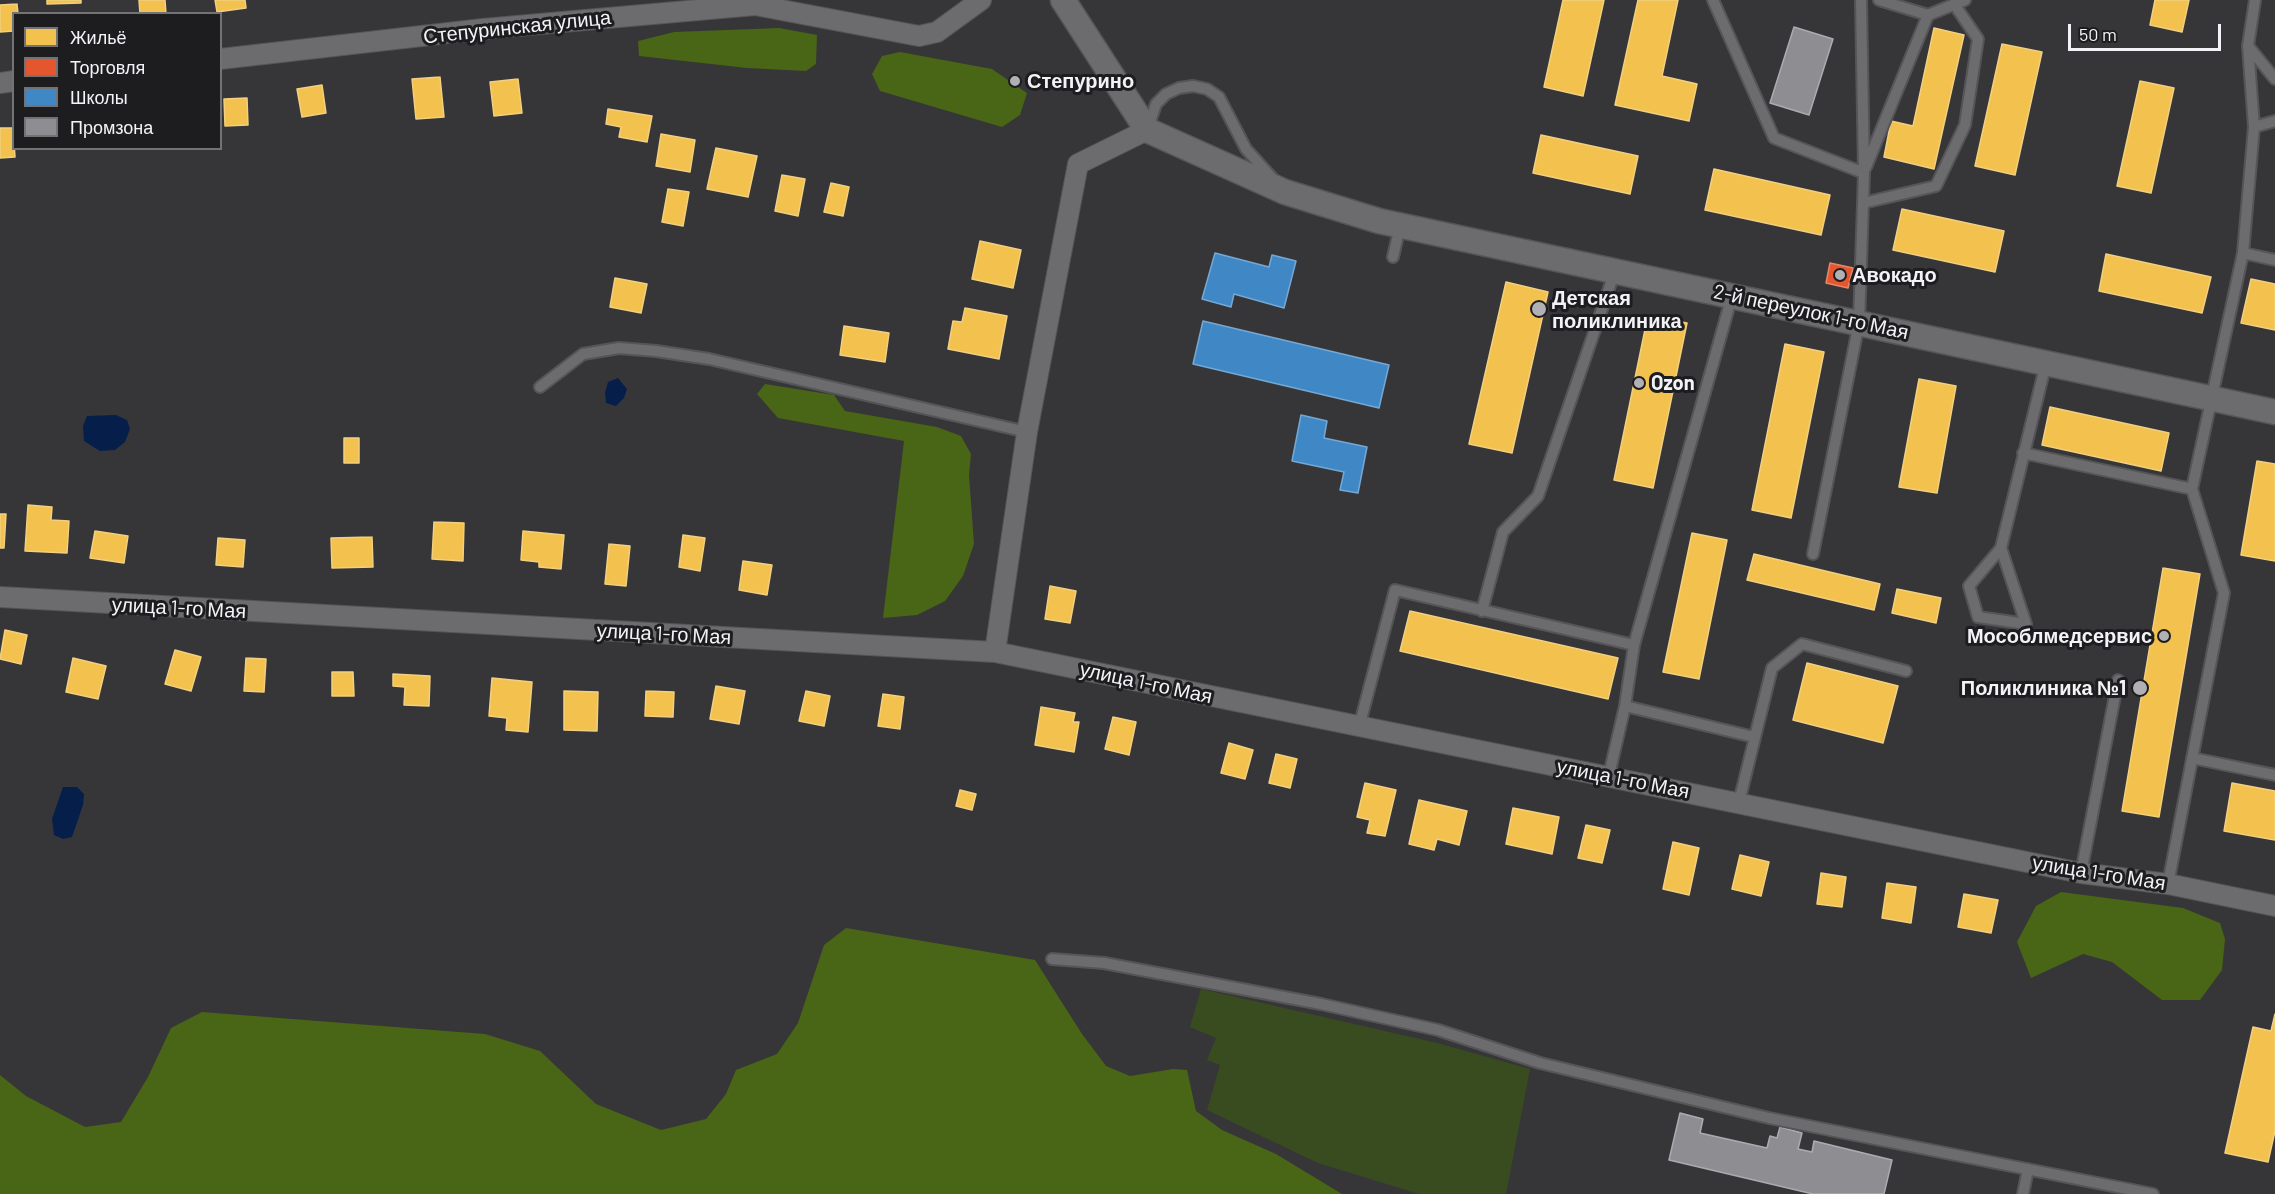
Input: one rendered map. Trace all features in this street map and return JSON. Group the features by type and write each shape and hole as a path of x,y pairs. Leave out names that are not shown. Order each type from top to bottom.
{"street":[{"name":"Степуринская улица","path":"222,59 483,29 755,5 919,36 937,32 981,0"},
{"path":"995,652 1027,432 1078,164 1148,130 1063,0"},
{"name":"2-й переулок 1-го Мая","path":"1148,130 1284,192 1332,208 1400,226 2275,411"},
{"name":"улица 1-го Мая","path":"0,597 995,652 2081,873 2168,884 2275,906"}],"lane":[{"path":"1713,0 1774,138 1864,173"},
{"path":"1813,554 1860,323 1864,173 1861,0"},
{"path":"1880,0 1909,4 1928,15"},
{"path":"2168,884 2224,593 2192,489 2243,253 2254,127 2248,45 2255,0"},
{"path":"1863,203 1936,186 1965,125 1978,39 1959,2 1928,15 1864,173"},
{"path":"2248,45 2275,79"},
{"path":"1148,130 1153,110 1166,94 1179,88 1193,86 1207,89 1219,97 1246,149 1284,192"},
{"path":"2254,127 2275,121"},
{"path":"1393,257 1400,226"},
{"path":"2243,253 2275,260"},
{"path":"1482,610 1503,532 1538,496 1615,271"},
{"path":"1609,776 1625,706 1634,645 1732,296"},
{"path":"540,387 583,354 619,348 656,351 709,359 1027,432"},
{"path":"2001,548 2026,624 1978,617 1969,586 2001,548 2046,363"},
{"path":"2023,453 2192,489"},
{"path":"1359,727 1395,591 1634,645"},
{"path":"1739,802 1772,668 1802,644 1906,670"},
{"path":"2081,873 2118,680"},
{"path":"1625,706 1754,737"},
{"path":"2192,758 2275,775"},
{"path":"1052,959 1104,963 1321,1004 1438,1030 1540,1063 1757,1116 1894,1145 2028,1169 2138,1193 2153,1194"},
{"path":"2023,1194 2028,1169"}],"green space":[{"path":"779,28 817,35 816,64 806,71 747,68 639,56 638,41 674,32"},
{"path":"900,52 992,69 1027,93 1020,115 1002,127 880,91 872,74 882,56"},
{"path":"765,384 834,395 845,411 937,427 961,436 971,454 969,475 974,544 963,576 945,601 917,615 883,618 904,441 778,418 757,394"},
{"path":"2061,892 2183,908 2220,923 2225,939 2222,970 2200,1000 2162,1000 2112,962 2083,954 2031,978 2017,942 2036,906"},
{"path":"846,928 1035,960 1082,1034 1106,1066 1130,1076 1173,1069 1187,1070 1196,1111 1222,1130 1276,1154 1342,1194 0,1194 0,1075 26,1096 85,1127 121,1122 148,1077 171,1028 202,1012 485,1034 540,1051 596,1104 661,1130 706,1119 726,1094 736,1070 777,1054 798,1023 824,945"},
{"path":"1201,989 1437,1043 1530,1069 1506,1194 1419,1194 1318,1163 1207,1110 1220,1065 1207,1060 1216,1038 1190,1027"}],"water":[{"path":"618,378 627,389 624,398 616,406 606,403 605,393 608,382"},
{"path":"116,415 127,420 130,429 125,442 115,450 100,451 84,441 83,426 87,416"},
{"path":"63,787 77,787 84,794 83,805 72,837 63,839 54,835 52,819"}],"building: Жильё":[{"path":"47,0 81,0 81,3 47,4"},
{"path":"139,0 165,0 166,12 140,12"},
{"path":"215,0 245,0 246,8 217,12"},
{"path":"1563,0 1604,0 1583,96 1544,87"},
{"path":"1638,0 1678,0 1662,76 1697,84 1689,121 1615,105"},
{"path":"2155,0 2189,0 2182,32 2150,25"},
{"path":"17,4 18,12 12,12 12,31 0,32 0,5"},
{"path":"1934,28 1964,35 1934,169 1884,157 1891,121 1913,126"},
{"path":"2002,44 2042,52 2015,175 1975,166"},
{"path":"440,77 444,117 416,119 412,79"},
{"path":"518,79 522,113 494,116 490,82"},
{"path":"2140,81 2174,88 2151,193 2117,186"},
{"path":"322,85 326,113 302,117 297,89"},
{"path":"247,98 248,125 225,126 224,99"},
{"path":"608,109 652,116 647,142 619,137 621,127 606,124"},
{"path":"0,128 12,128 12,150 15,150 15,157 0,158"},
{"path":"661,134 695,140 690,172 656,166"},
{"path":"1541,135 1638,156 1630,194 1533,173"},
{"path":"716,148 757,156 748,197 707,189"},
{"path":"1714,169 1830,195 1821,235 1705,210"},
{"path":"782,175 805,179 798,216 775,211"},
{"path":"831,183 849,187 843,216 824,212"},
{"path":"668,189 689,192 683,226 662,222"},
{"path":"1902,209 2004,231 1995,272 1893,250"},
{"path":"980,241 1021,250 1013,288 972,279"},
{"path":"2106,254 2211,277 2202,313 2099,291"},
{"path":"615,278 647,284 641,313 610,307"},
{"path":"2251,279 2275,284 2275,330 2241,323"},
{"path":"1506,282 1548,292 1512,453 1469,444"},
{"path":"965,308 1007,316 999,359 948,349 953,321 962,322"},
{"path":"1648,315 1687,323 1653,488 1614,480"},
{"path":"844,326 889,333 885,362 840,355"},
{"path":"1785,344 1824,352 1791,518 1752,510"},
{"path":"1919,379 1956,386 1937,493 1899,487"},
{"path":"2050,407 2169,433 2161,471 2042,445"},
{"path":"344,438 359,438 359,463 344,463"},
{"path":"2257,461 2275,464 2275,561 2241,555"},
{"path":"28,505 52,507 51,520 69,521 67,553 25,551"},
{"path":"0,514 6,514 4,548 0,548"},
{"path":"434,522 464,523 463,561 432,559"},
{"path":"95,531 128,536 124,563 90,558"},
{"path":"523,531 564,535 561,569 539,567 539,562 521,560"},
{"path":"1692,533 1727,540 1699,679 1663,672"},
{"path":"683,535 705,538 700,571 679,567"},
{"path":"372,537 373,567 332,568 331,538"},
{"path":"218,538 245,540 243,567 216,565"},
{"path":"609,544 630,546 626,586 605,584"},
{"path":"1754,554 1880,584 1874,610 1747,580"},
{"path":"743,561 772,565 767,595 739,590"},
{"path":"2163,568 2200,574 2159,817 2122,811"},
{"path":"1050,586 1076,591 1070,623 1045,619"},
{"path":"1897,589 1941,598 1936,623 1892,613"},
{"path":"1410,611 1618,658 1608,699 1400,651"},
{"path":"5,630 27,635 21,664 0,659"},
{"path":"175,650 201,657 191,691 165,684"},
{"path":"73,658 106,666 98,699 66,692"},
{"path":"246,658 266,659 264,692 244,691"},
{"path":"1807,663 1898,686 1883,743 1793,720"},
{"path":"332,672 353,672 354,696 332,696"},
{"path":"393,674 430,676 429,706 404,705 405,687 393,686"},
{"path":"492,678 532,682 528,732 506,730 507,718 489,716"},
{"path":"716,686 745,691 739,724 710,719"},
{"path":"564,691 598,692 597,731 564,730"},
{"path":"646,691 674,692 673,717 645,716"},
{"path":"806,691 830,696 824,726 799,721"},
{"path":"883,694 904,697 900,729 878,726"},
{"path":"1041,707 1075,713 1073,722 1079,722 1074,752 1035,745"},
{"path":"1113,717 1136,722 1129,755 1105,749"},
{"path":"1229,743 1253,750 1245,779 1221,773"},
{"path":"1276,754 1297,759 1290,788 1269,783"},
{"path":"1365,783 1396,790 1385,836 1367,833 1370,820 1357,817"},
{"path":"2232,783 2275,791 2275,840 2224,831"},
{"path":"960,790 976,794 972,810 956,806"},
{"path":"1419,800 1467,811 1459,845 1437,839 1434,850 1409,844"},
{"path":"1513,808 1559,817 1552,854 1506,844"},
{"path":"1586,825 1610,830 1602,863 1578,858"},
{"path":"1673,842 1699,848 1689,895 1663,889"},
{"path":"1740,855 1769,862 1761,896 1732,889"},
{"path":"1821,873 1846,877 1842,907 1817,904"},
{"path":"1887,883 1916,887 1911,923 1882,918"},
{"path":"1964,894 1998,900 1991,933 1958,927"},
{"path":"2275,1014 2275,1131 2268,1162 2225,1153 2253,1027 2271,1031"}],"building: Торговля":[{"path":"1830,263 1853,268 1848,288 1826,283"}],"building: Школы":[{"path":"1215,253 1269,267 1272,255 1296,261 1284,308 1234,294 1231,307 1202,299"},
{"path":"1203,321 1389,365 1379,408 1193,364"},
{"path":"1301,415 1327,421 1324,438 1367,447 1358,493 1340,490 1344,472 1292,461"}],"building: Промзона":[{"path":"1794,27 1833,39 1809,115 1770,103"},
{"path":"1680,1113 1703,1119 1700,1133 1767,1148 1770,1136 1777,1138 1780,1127 1802,1133 1798,1149 1812,1152 1814,1141 1892,1160 1884,1194 1813,1194 1669,1160"}],"place":[{"name":"Степурино","path":"1015,81"},
{"name":"Авокадо","path":"1840,275"},
{"name":"Детская поликлиника","path":"1539,309"},
{"name":"Ozon","path":"1639,383"},
{"name":"Мособлмедсервис","path":"2164,636"},
{"name":"Поликлиника №1","path":"2140,688"}]}
